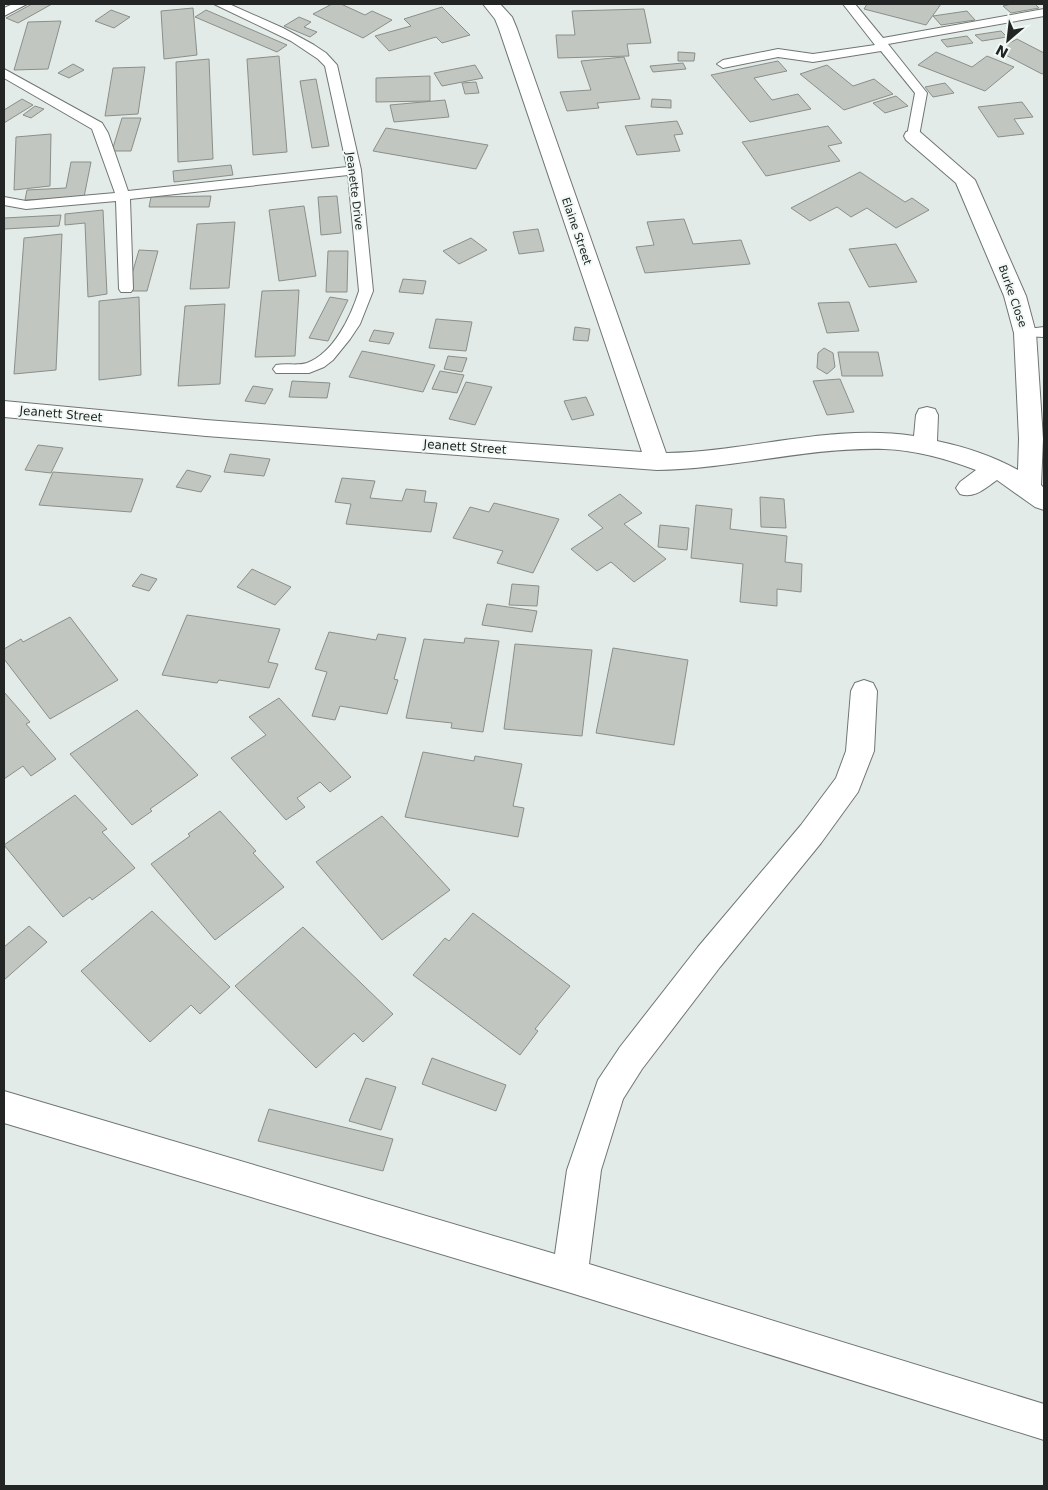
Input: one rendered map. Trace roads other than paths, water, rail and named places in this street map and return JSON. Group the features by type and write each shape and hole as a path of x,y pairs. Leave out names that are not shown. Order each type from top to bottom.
{"street":[{"name":"Elaine Street","path":"491,4 503,17 508,30 656,462"},
{"name":"Burke Close","path":"913,136 964,180 1015,296 1035,333 1030,439 1037,495"},
{"name":"Jeanett Street","path":"4,409 206,428 656,462 719,459 860,442 898,442 972,459 996,468 1037,495"},
{"path":"925,447 927,415"},
{"path":"968,488 996,468"},
{"path":"571,1276 574,1238 584,1170 609,1091 631,1058 709,957 811,834 848,784 860,751 864,691"},
{"path":"4,1107 571,1276 1044,1422"}],"lane":[{"path":"4,14 21,4"},
{"name":"Jeanette Drive","path":"220,4 310,46 331,65 354,170 366,291 362,306 348,332 318,364 308,368 282,369"},
{"path":"849,4 922,93 921,106 916,118 913,136"},
{"path":"723,64 778,53 813,58 1044,13"},
{"path":"4,73 97,126 105,141 123,195 126,289"},
{"path":"4,201 26,205 50,204 354,170"}]}
